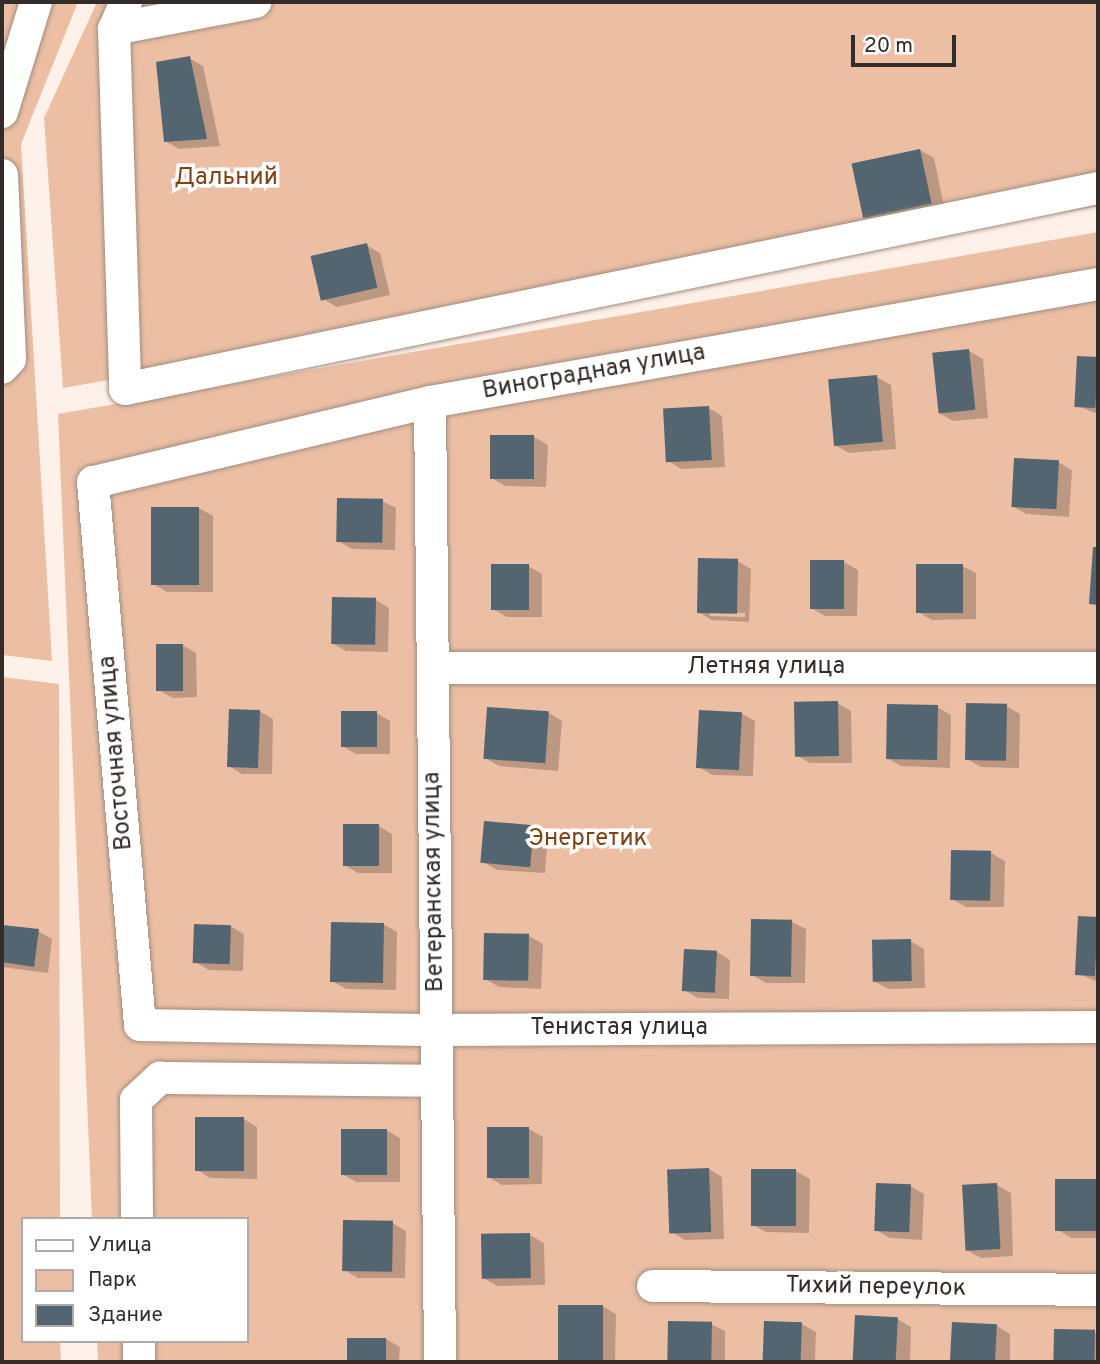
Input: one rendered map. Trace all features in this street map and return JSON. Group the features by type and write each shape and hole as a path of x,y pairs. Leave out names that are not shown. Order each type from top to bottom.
{"street":[{"path":"2,111 36,2"},
{"path":"255,2 120,15 125,389 1098,188"},
{"path":"2,175 10,359 2,368"},
{"name":"Виноградная улица","path":"93,482 430,402 1098,284"},
{"name":"Ветеранская улица","path":"430,402 440,1362"},
{"name":"Восточная улица","path":"93,482 140,1025"},
{"name":"Летняя улица","path":"433,668 1098,668"},
{"name":"Тенистая улица","path":"140,1025 437,1030 1098,1027"},
{"path":"137,1217 136,1100 160,1078 437,1081"},
{"name":"Тихий переулок","path":"653,1286 1098,1290"},
{"path":"139,1343 139,1362"}],"green space":[{"path":"2,2 78,2 21,144 52,661 2,655"},
{"name":"Дальний","path":"97,2 1098,2 1098,206 63,388 44,118"},
{"name":"Энергетик","path":"1098,232 1098,1362 98,1362 97,1343 248,1343 248,1217 92,1217 58,414"},
{"path":"2,677 59,684 60,1217 21,1217 21,1343 60,1343 61,1362 2,1362"}],"building":[{"path":"190,56 207,139 164,142 156,62"},
{"path":"920,149 932,204 863,218 852,164"},
{"path":"367,243 377,288 321,301 310,256"},
{"path":"969,349 975,410 939,414 932,353"},
{"path":"1077,356 1098,357 1095,408 1074,407"},
{"path":"877,375 883,442 834,446 828,379"},
{"path":"709,406 712,460 666,462 663,408"},
{"path":"490,435 534,435 534,479 490,479"},
{"path":"1014,458 1059,460 1056,509 1011,507"},
{"path":"337,498 383,499 382,543 336,542"},
{"path":"151,507 199,507 199,585 151,585"},
{"path":"1093,547 1098,547 1098,605 1089,604"},
{"path":"698,558 738,559 737,614 697,613"},
{"path":"810,560 844,560 844,609 810,609"},
{"path":"491,564 529,564 529,610 491,610"},
{"path":"916,564 963,564 963,613 916,613"},
{"path":"332,597 376,598 375,645 331,644"},
{"path":"156,644 183,644 183,691 156,691"},
{"path":"838,701 839,756 795,757 794,702"},
{"path":"966,703 1007,704 1006,761 965,760"},
{"path":"887,704 938,705 937,760 886,759"},
{"path":"487,707 549,711 545,763 483,759"},
{"path":"229,709 260,710 258,768 227,767"},
{"path":"699,710 742,712 739,770 696,768"},
{"path":"341,711 377,711 377,747 341,747"},
{"path":"484,821 534,825 530,867 480,863"},
{"path":"343,824 379,824 379,866 343,866"},
{"path":"951,850 991,851 990,901 950,900"},
{"path":"1078,916 1098,917 1095,976 1075,975"},
{"path":"751,919 792,920 791,977 750,976"},
{"path":"331,922 384,923 383,983 330,982"},
{"path":"194,924 231,925 230,964 193,963"},
{"path":"2,925 39,929 34,967 2,962"},
{"path":"484,933 529,934 528,981 483,980"},
{"path":"911,939 912,981 873,982 872,940"},
{"path":"684,949 717,951 715,993 682,991"},
{"path":"195,1117 244,1117 244,1171 195,1171"},
{"path":"487,1127 529,1127 529,1178 487,1178"},
{"path":"341,1129 387,1129 387,1175 341,1175"},
{"path":"709,1168 711,1232 669,1233 667,1169"},
{"path":"751,1169 796,1169 796,1226 751,1226"},
{"path":"1055,1179 1098,1179 1098,1231 1055,1231"},
{"path":"876,1183 911,1184 909,1232 874,1231"},
{"path":"997,1183 1000,1249 966,1251 962,1185"},
{"path":"343,1220 393,1221 392,1272 342,1271"},
{"path":"530,1233 531,1278 482,1279 481,1234"},
{"path":"558,1305 603,1305 603,1361 558,1361"},
{"path":"855,1315 898,1317 896,1362 853,1362"},
{"path":"668,1321 712,1322 711,1362 667,1362"},
{"path":"764,1321 802,1322 801,1362 763,1362"},
{"path":"952,1322 997,1324 995,1362 950,1362"},
{"path":"1054,1329 1095,1330 1094,1362 1053,1362"},
{"path":"347,1338 386,1338 386,1362 347,1362"}]}
